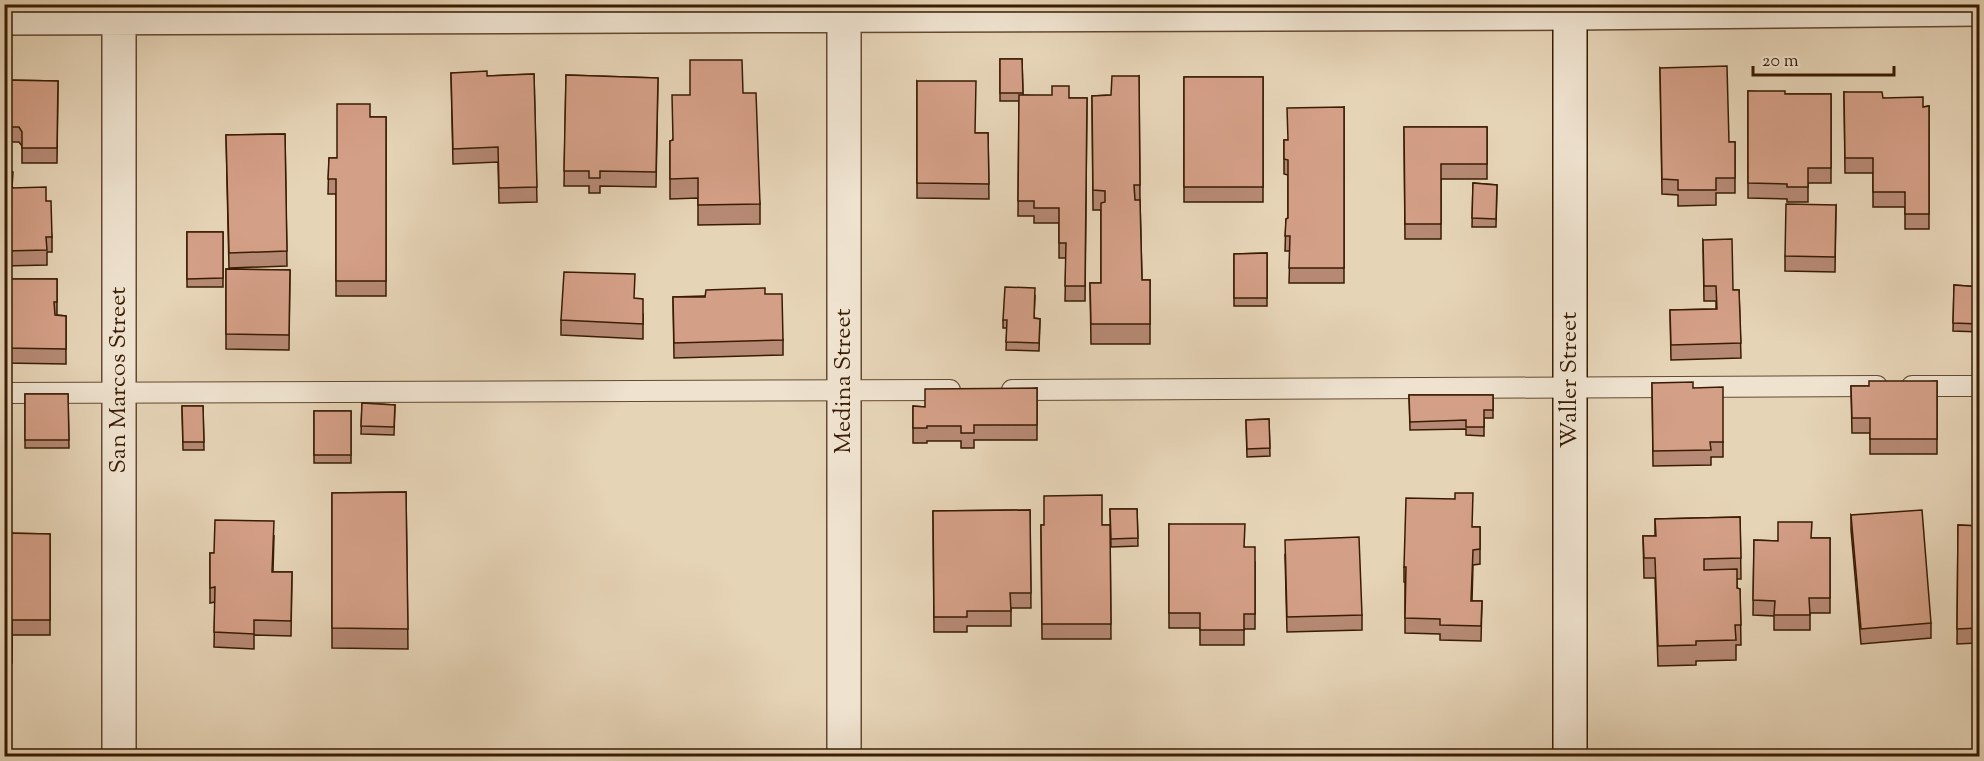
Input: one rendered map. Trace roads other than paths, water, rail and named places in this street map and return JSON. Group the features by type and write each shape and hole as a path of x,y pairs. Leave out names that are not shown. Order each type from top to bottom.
{"street":[{"name":"Waller Street","path":"1570,9 1570,756"},
{"path":"4,18 119,11 1980,9"},
{"name":"Medina Street","path":"844,10 844,756"},
{"name":"San Marcos Street","path":"119,11 119,756"}],"lane":[{"path":"999,390 1980,386"},
{"path":"4,393 963,390"}]}
